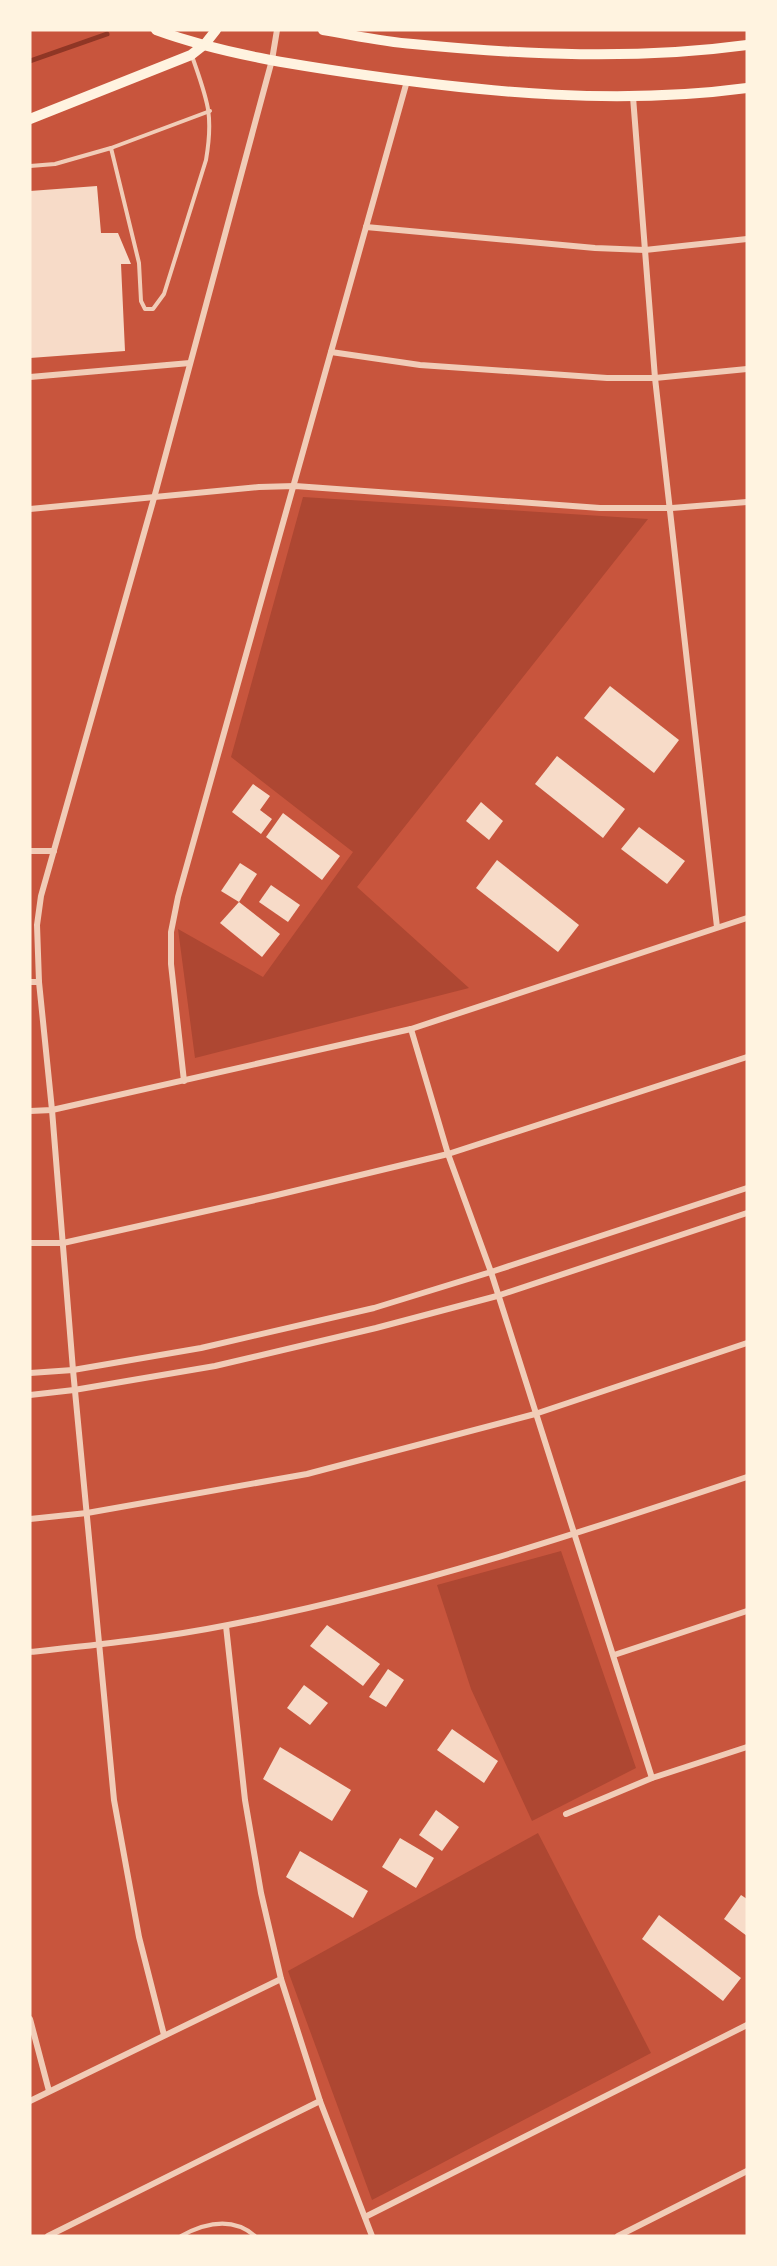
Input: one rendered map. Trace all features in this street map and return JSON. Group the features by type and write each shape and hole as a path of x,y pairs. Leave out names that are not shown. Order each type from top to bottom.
{"main road":[{"path":"30,119 191,55 205,44 216,30"},
{"path":"323,30 412,44 619,55 747,45"},
{"path":"158,31 272,60 407,81 514,92 633,97 747,88"}],"street":[{"path":"164,2035 139,1937 114,1800 73,1370 36,925 41,896 154,498 272,60 277,30"},
{"path":"184,1082 171,964 171,932 178,897 407,81"},
{"path":"633,97 655,378 672,508 717,927"},
{"path":"366,227 595,248 645,250 747,239"},
{"path":"331,352 420,365 607,378 655,378 747,369"},
{"path":"30,377 190,363"},
{"path":"30,509 259,487 295,486 600,508 672,508 747,502"},
{"path":"30,851 54,851"},
{"path":"30,1111 52,1110 184,1082 411,1029 747,918"},
{"path":"30,982 39,982"},
{"path":"411,1029 448,1154 491,1272 652,1778"},
{"path":"30,1244 63,1243 448,1154 747,1057"},
{"path":"30,1373 73,1370 201,1348 374,1308 747,1188"},
{"path":"30,1395 75,1390 215,1366 376,1328 497,1296 747,1213"},
{"path":"30,1519 87,1513 307,1474 536,1414 747,1343"},
{"path":"30,1652 99,1645 226,1626 306,1609 407,1583 575,1534 747,1476"},
{"path":"614,1655 747,1611"},
{"path":"226,1626 245,1800 261,1893 281,1979 321,2101 372,2236"},
{"path":"566,1814 652,1778 747,1747"},
{"path":"30,2101 281,1979"},
{"path":"30,2019 49,2091"},
{"path":"366,2217 747,2025"},
{"path":"48,2236 321,2101"},
{"path":"618,2236 747,2171"}],"lane":[{"path":"111,148 139,263 141,301 145,309 153,309 164,294 206,160 210,111 191,55"},
{"path":"30,166 55,164 111,148 210,111"},
{"path":"181,2236 198,2227 223,2222 247,2229 255,2236"}],"shaded area":[{"path":"303,497 648,519 357,887 469,988 195,1058 178,929 263,977 353,852 231,757"},
{"path":"561,1551 636,1768 532,1821 471,1689 437,1585"},
{"path":"538,1833 651,2053 372,2200 288,1971"}],"building":[{"path":"97,186 101,233 118,233 131,264 121,264 125,351 30,358 30,191"},
{"path":"610,686 679,740 654,773 584,718"},
{"path":"557,756 625,809 603,838 535,784"},
{"path":"253,784 270,796 260,810 272,819 261,834 232,812"},
{"path":"481,802 503,821 489,840 466,821"},
{"path":"283,813 340,856 322,880 266,837"},
{"path":"639,827 685,861 667,884 621,849"},
{"path":"497,860 579,925 558,952 476,888"},
{"path":"240,863 257,874 239,902 221,891"},
{"path":"271,885 300,905 288,922 259,902"},
{"path":"239,902 280,934 262,957 220,923"},
{"path":"327,1625 380,1664 363,1686 310,1646"},
{"path":"388,1669 404,1680 386,1707 369,1697"},
{"path":"304,1685 328,1703 310,1725 287,1708"},
{"path":"452,1729 498,1761 484,1783 437,1750"},
{"path":"280,1747 351,1790 332,1821 263,1779"},
{"path":"436,1810 459,1827 442,1851 419,1835"},
{"path":"400,1838 434,1858 416,1888 382,1867"},
{"path":"300,1851 368,1891 353,1918 286,1877"},
{"path":"741,1895 747,1899 747,1936 724,1919"},
{"path":"659,1915 741,1978 723,2001 642,1939"}],"waterway":[{"path":"30,61 107,34"}]}
